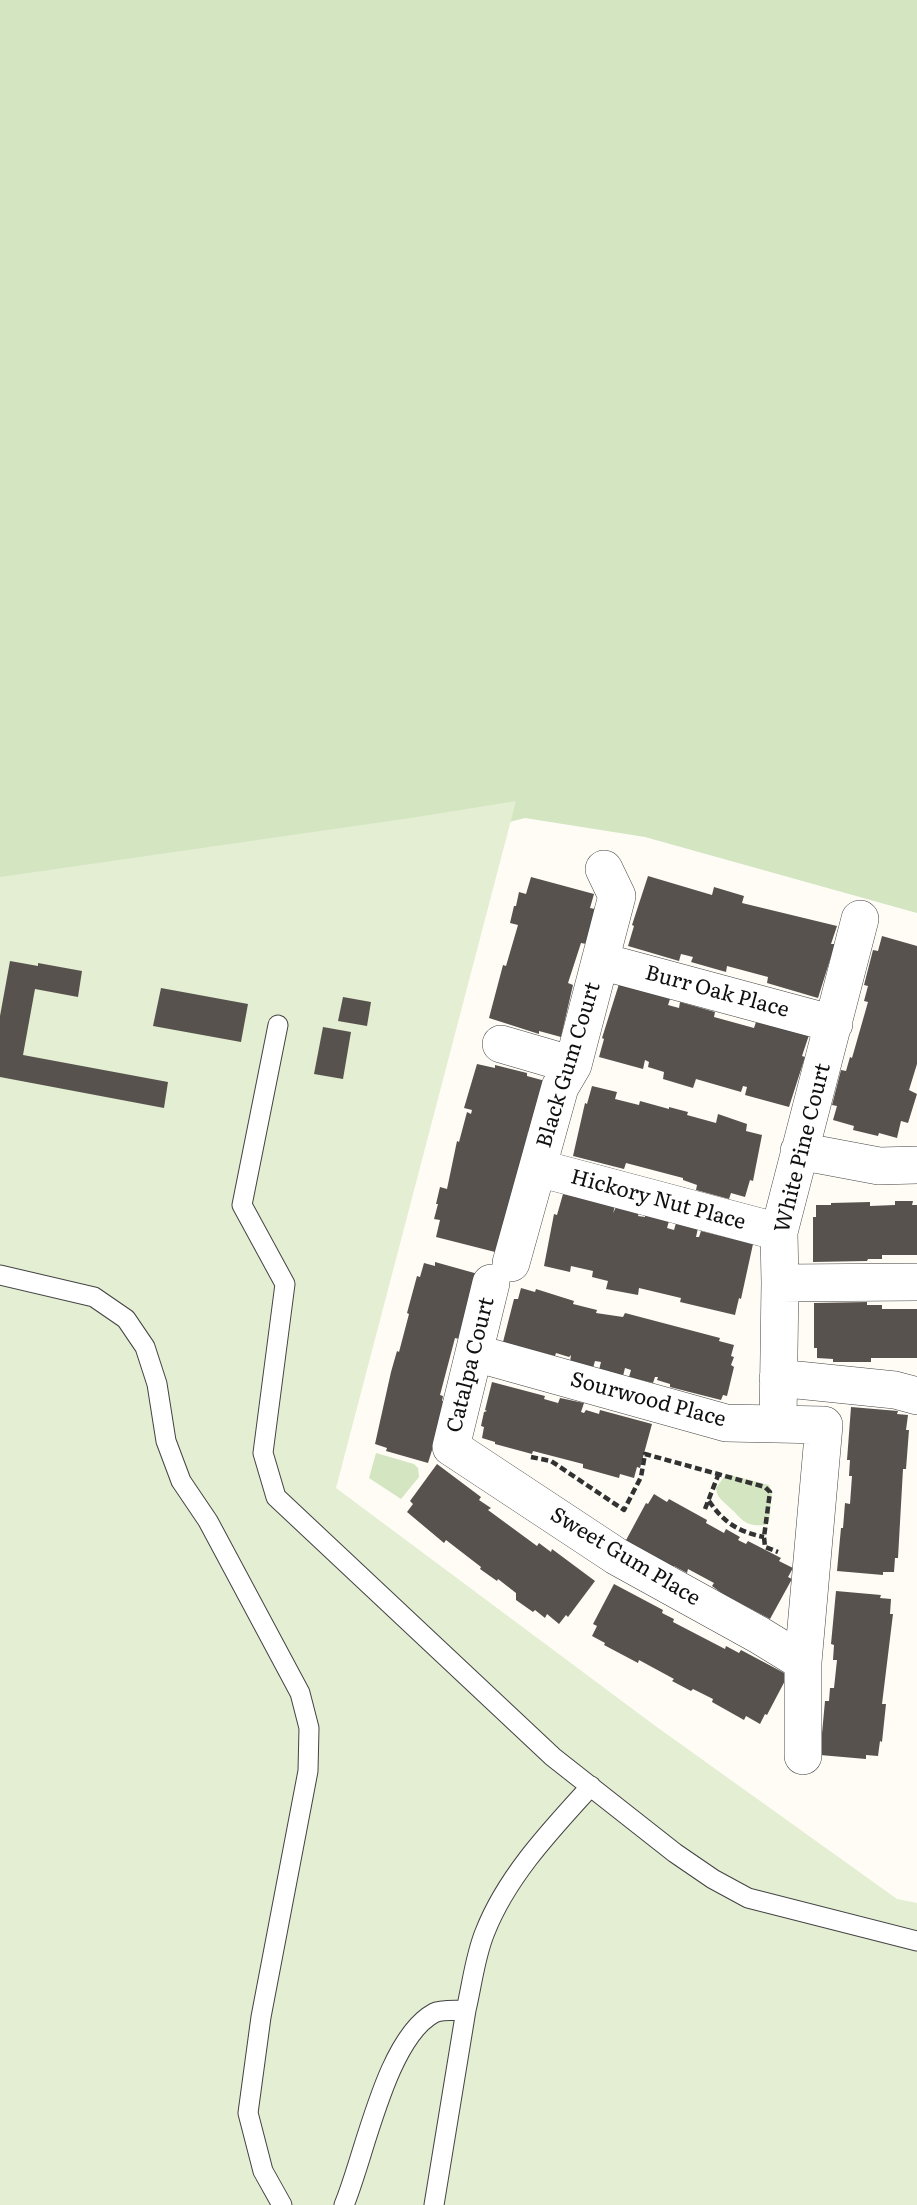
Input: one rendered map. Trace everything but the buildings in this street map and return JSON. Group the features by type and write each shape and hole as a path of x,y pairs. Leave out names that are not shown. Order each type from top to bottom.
{"street":[{"name":"Black Gum Court","path":"501,1273 538,1168 560,1087 573,1065 617,896 604,869"},
{"name":"White Pine Court","path":"778,1422 779,1232 860,919"},
{"name":"Burr Oak Place","path":"600,961 834,1024"},
{"path":"501,1045 573,1065"},
{"path":"799,1151 879,1166 917,1165"},
{"name":"Hickory Nut Place","path":"538,1168 779,1232"},
{"name":"Catalpa Court","path":"451,1447 475,1353 501,1273"},
{"path":"780,1283 917,1282"},
{"name":"Sourwood Place","path":"475,1353 726,1423 824,1425 803,1662"},
{"path":"778,1378 895,1390 917,1396"},
{"name":"Sweet Gum Place","path":"451,1447 616,1556 803,1662"},
{"path":"803,1662 803,1756"}],"lane":[{"path":"278,1025 242,1205 285,1284 263,1453 276,1497 553,1757 675,1853 713,1879 748,1898 917,1941"},
{"path":"0,1275 94,1297 126,1319 145,1348 157,1384 166,1441 181,1481 208,1521 300,1693 309,1728 309,1771 261,2017 248,2113 263,2171 282,2205"},
{"path":"434,2205 466,2010 484,1933 514,1879 552,1829 591,1786"},
{"path":"344,2205 388,2076 409,2035 435,2012 466,2010"}],"path":[{"path":"524,1464 528,1457 551,1461 624,1510 641,1477 645,1454 765,1487 769,1492 765,1547 783,1554"},
{"path":"705,1509 719,1474"},
{"path":"709,1501 719,1516 735,1529 764,1537"}],"green space":[{"path":"0,0 917,0 917,913 645,837 525,818 411,847 0,897"},
{"path":"516,801 336,1488 654,1725 897,1899 917,1903 917,2205 0,2205 0,877"},
{"path":"376,1453 414,1464 418,1468 419,1477 401,1499 369,1478"},
{"path":"726,1474 769,1485 772,1491 769,1522 766,1525 752,1525 744,1521 720,1498 716,1488"}]}
